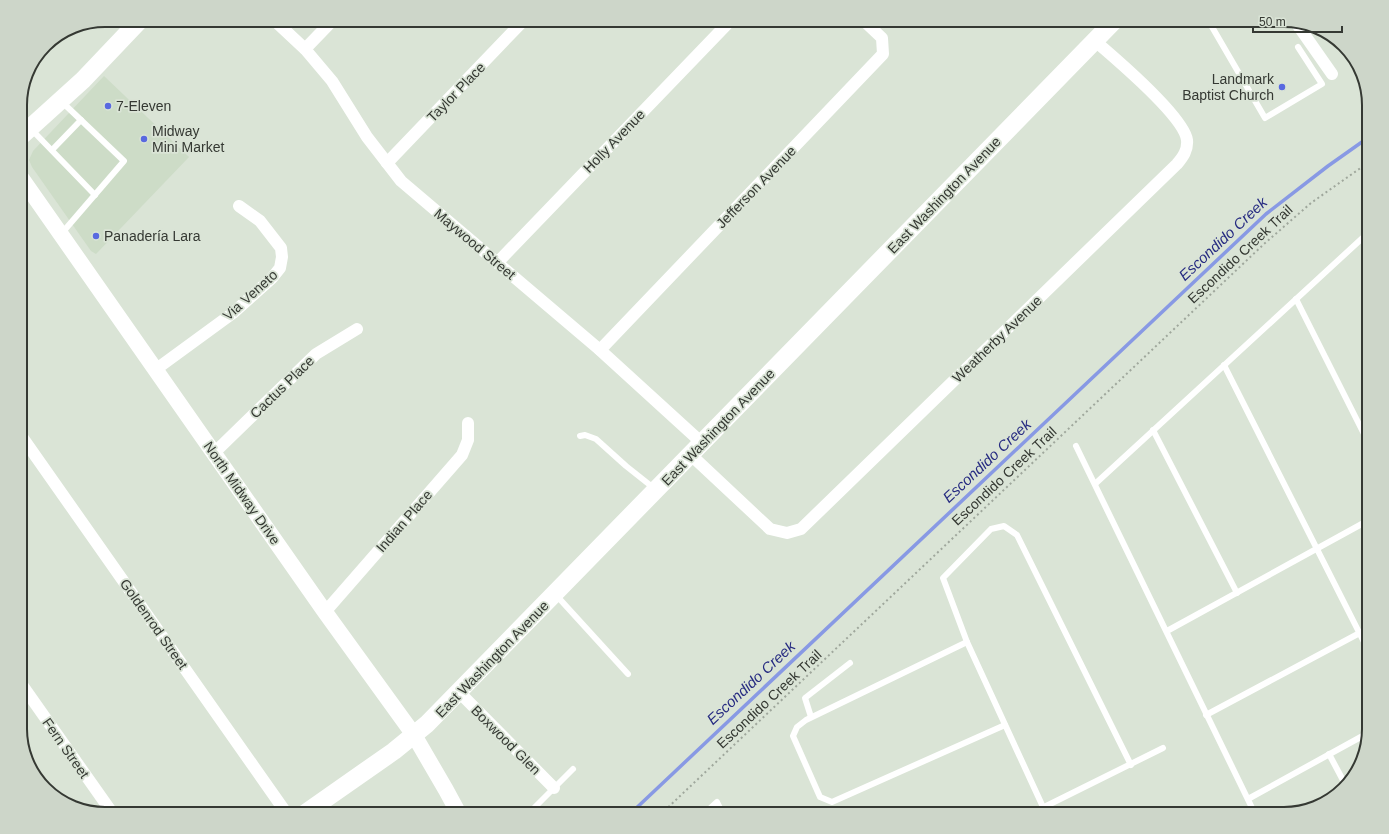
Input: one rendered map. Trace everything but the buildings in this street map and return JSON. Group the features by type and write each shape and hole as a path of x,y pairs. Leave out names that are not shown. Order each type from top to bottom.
{"main road":[{"path":"27,130 83,80 130,27"},
{"name":"East Washington Avenue","path":"314,807 394,751 428,724 1108,27"}],"street":[{"name":"Maywood Street","path":"281,27 305,49 332,81 367,137 401,181 600,350 697,449"},
{"path":"305,49 326,27"},
{"name":"Taylor Place","path":"388,163 517,27"},
{"name":"Holly Avenue","path":"497,263 724,27"},
{"name":"Jefferson Avenue","path":"600,350 883,54 882,38 870,27"},
{"path":"1301,29 1332,74"},
{"name":"Weatherby Avenue","path":"697,449 770,529 786,533 800,529 1177,164 1184,156 1187,140 1183,128 1145,85 1095,41"},
{"name":"North Midway Drive","path":"27,186 325,612 414,735 454,807"},
{"name":"Via Veneto","path":"155,370 233,313 272,278 280,268 282,258 280,248 260,221 238,206"},
{"name":"Cactus Place","path":"214,453 316,354 357,329"},
{"name":"Indian Place","path":"325,612 462,455 468,440 468,423"},
{"name":"Goldenrod Street","path":"27,444 282,807"},
{"name":"Fern Street","path":"27,692 108,807"},
{"name":"Boxwood Glen","path":"459,692 554,788"}],"lane":[{"path":"1212,27 1264,118 1322,84 1298,47"},
{"path":"60,101 124,161 61,234"},
{"path":"52,150 81,120"},
{"path":"27,133 52,150 95,195"},
{"path":"1095,484 1362,239"},
{"path":"1296,299 1362,430"},
{"path":"1224,365 1316,550 1362,637"},
{"path":"1153,430 1236,593"},
{"path":"580,436 585,435 596,440 657,490"},
{"path":"1076,446 1252,807"},
{"path":"1166,631 1362,524"},
{"path":"1131,765 1017,535 1004,526 991,529 943,578 967,642 1043,807 1131,765 1163,748"},
{"path":"555,594 628,674"},
{"path":"1206,715 1360,633"},
{"path":"967,642 811,717 797,727 793,736 820,797 832,802 1005,725"},
{"path":"811,717 805,698 850,663"},
{"path":"1248,799 1361,737"},
{"path":"1329,754 1343,780"},
{"path":"535,807 573,769"},
{"path":"712,807 717,802 720,807"}],"path":[{"name":"Escondido Creek Trail","path":"668,807 1264,244 1311,203 1362,167"}],"shaded area":[{"path":"104,76 189,157 96,254 91,251 32,167 29,160 33,151"}],"waterway":[{"name":"Escondido Creek","path":"637,807 1266,214 1362,142"}],"place":[{"name":"Landmark Baptist Church","path":"1282,87"},
{"name":"7-Eleven","path":"108,106"},
{"name":"Midway Mini Market","path":"144,139"},
{"name":"Panadería Lara","path":"96,236"}]}
